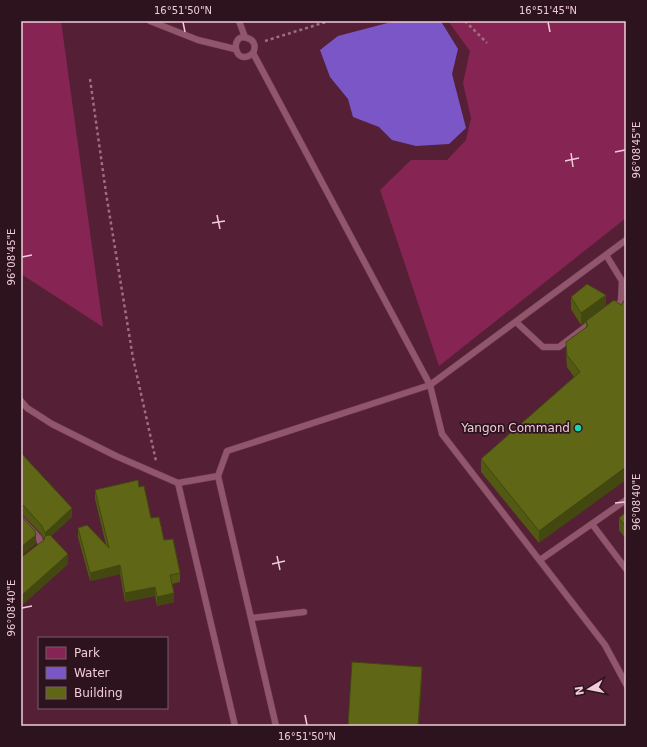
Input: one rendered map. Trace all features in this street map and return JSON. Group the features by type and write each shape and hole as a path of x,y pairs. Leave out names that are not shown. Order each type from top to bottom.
{"lane":[{"path":"151,21 198,40 235,49"},
{"path":"239,21 245,37"},
{"path":"253,53 249,56 241,56 235,49 237,41 240,38 245,37 253,41 255,45 253,53 430,385 442,434 605,645 626,684"},
{"path":"276,726 218,476 228,451 430,385 626,240"},
{"path":"606,255 622,281 621,302 609,311"},
{"path":"516,322 543,347 559,346 596,319"},
{"path":"21,401 27,408 52,424 159,476 178,483 218,476"},
{"path":"178,483 235,726"},
{"path":"540,560 626,500"},
{"path":"21,519 39,538 41,546 31,554"},
{"path":"592,524 626,568"},
{"path":"251,618 304,612"}],"path":[{"path":"255,45 329,21"},
{"path":"465,21 487,43"},
{"path":"90,79 106,193 133,358 159,476"}],"green space":[{"path":"21,21 61,21 103,327 21,274"},
{"path":"448,21 626,21 626,218 439,366 380,190 411,160 447,160 466,140 471,118 463,83 470,51"}],"water":[{"path":"395,21 439,21 442,23 458,49 452,74 466,128 449,144 416,146 392,140 379,127 353,117 348,99 330,77 320,50 338,36"}],"building":[{"path":"587,284 606,295 581,313 571,297"},
{"name":"Yangon Command","path":"626,298 626,467 539,531 481,459 580,372 567,355 566,342 588,326 586,321 614,300 621,305"},
{"path":"21,453 72,508 45,533 42,526 24,506 21,505"},
{"path":"138,480 139,487 144,486 151,518 159,517 164,540 173,539 180,573 170,575 174,593 157,597 155,587 125,593 120,565 90,573 78,528 87,525 109,548 95,490"},
{"path":"626,512 626,527 619,518"},
{"path":"21,516 35,531 36,535 21,547"},
{"path":"50,535 68,554 21,596 21,557 44,540 45,536"},
{"path":"352,662 422,667 418,726 348,726"}],"place":[{"name":"Yangon Command","path":"578,428"}]}
